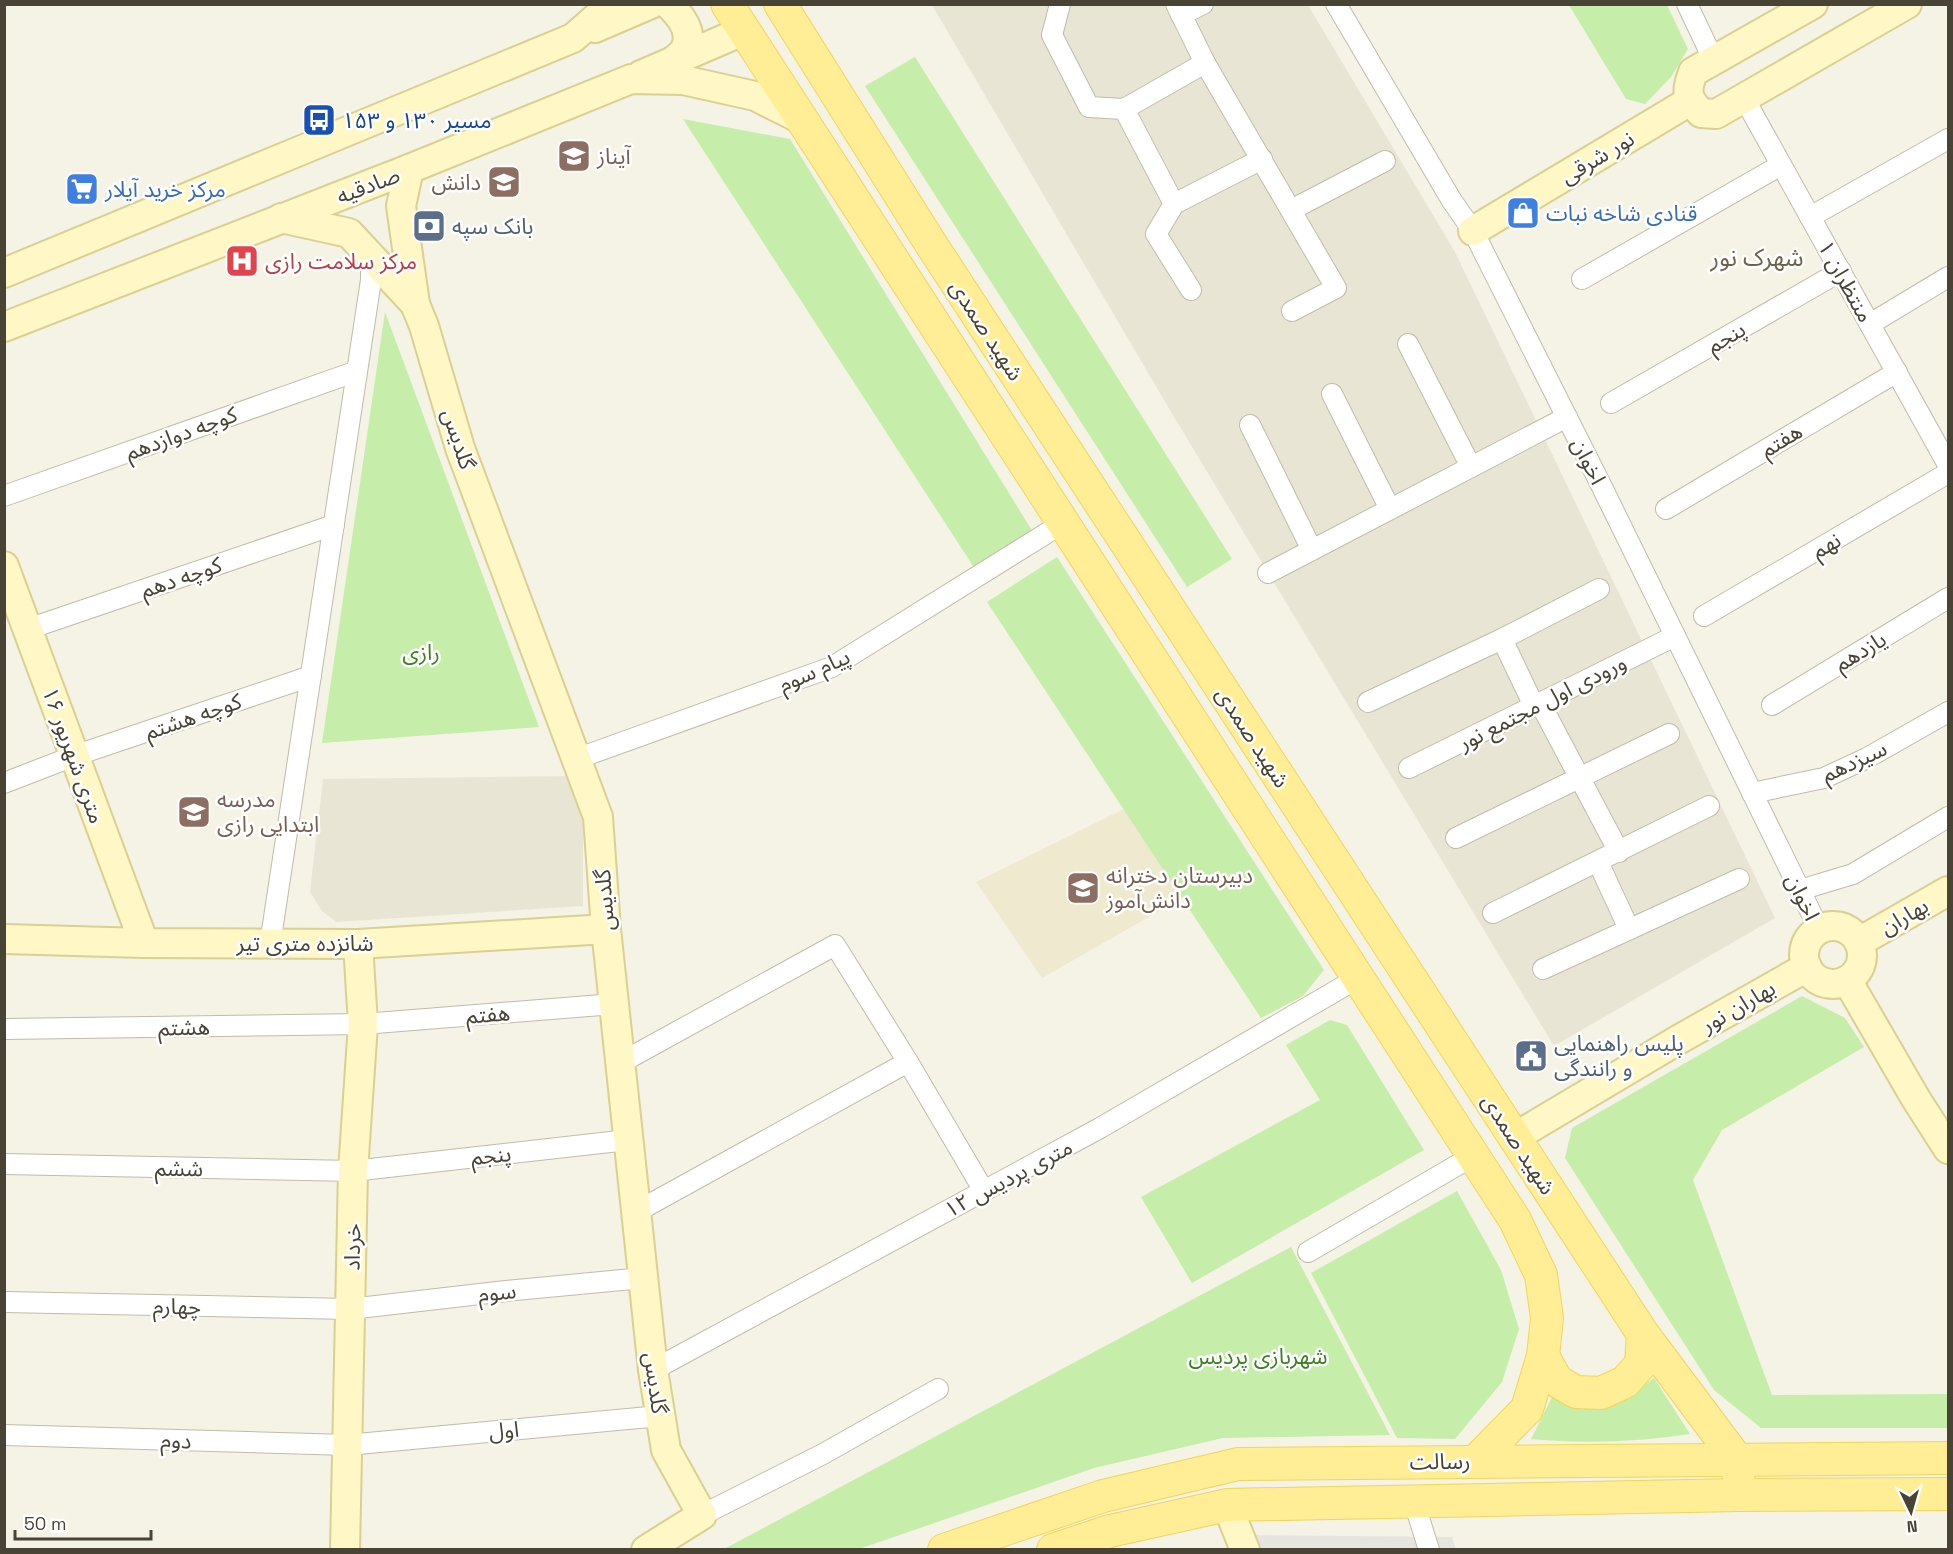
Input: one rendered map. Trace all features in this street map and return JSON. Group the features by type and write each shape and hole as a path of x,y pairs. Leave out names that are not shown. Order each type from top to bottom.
{"main road":[{"name":"شهید صمدی","path":"727,4 1515,1220 1541,1275 1547,1318 1544,1356 1527,1409 1476,1461"},
{"name":"شهید صمدی","path":"780,4 929,241 1643,1334 1738,1461"},
{"path":"1183,709 1203,716 1216,708 1219,695 1217,681"},
{"path":"1222,769 1226,744 1233,740 1248,738 1259,745"},
{"path":"1544,1356 1557,1381 1576,1392 1601,1393 1625,1382 1641,1364 1643,1334"},
{"name":"رسالت","path":"944,1550 1103,1496 1238,1464 1948,1458"},
{"path":"1738,1461 1739,1495"},
{"name":"رسالت","path":"1053,1550 1110,1531 1227,1505 1739,1495 1948,1494"}],"street":[{"path":"573,38 612,4"},
{"path":"4,273 650,5 660,4"},
{"path":"668,4 681,17 688,33 685,50 670,64"},
{"path":"1060,4 1052,35 1089,107 1124,109 1205,63"},
{"path":"1203,4 1178,10 1205,63 1336,288 1292,311"},
{"name":"اخوان","path":"1335,4 1452,201 1473,231 1819,929"},
{"path":"1687,4 1714,61"},
{"path":"1813,4 1694,72 1688,87 1690,101 1701,113 1716,114 1908,4"},
{"path":"631,79 743,31"},
{"name":"صادقیه","path":"4,327 409,169 631,79 683,80 755,96 803,120"},
{"name":"منتظران ۱","path":"1744,98 1897,372 1941,435 1948,465"},
{"name":"نور شرقی","path":"1473,231 1690,101"},
{"path":"1124,109 1174,204"},
{"path":"1810,218 1948,139"},
{"path":"1191,290 1156,234 1174,204 1262,159"},
{"path":"1291,210 1385,162"},
{"path":"1582,279 1781,165"},
{"path":"409,169 401,206 415,304"},
{"path":"281,218 349,233 415,304"},
{"path":"270,944 371,280 371,269 365,250"},
{"name":"پنجم","path":"1611,403 1841,272"},
{"path":"1870,324 1948,277"},
{"name":"گلدیس","path":"415,304 424,326 460,448 598,817 606,929 653,1370 666,1450 702,1515"},
{"path":"1408,344 1471,467"},
{"name":"کوچه دوازدهم","path":"4,496 357,371"},
{"name":"هفتم","path":"1666,508 1897,372"},
{"path":"1332,394 1390,509"},
{"path":"1268,573 1567,417"},
{"path":"1250,425 1312,550"},
{"name":"نهم","path":"1704,616 1948,473"},
{"name":"پیام سوم","path":"576,759 832,667 1063,523"},
{"name":"کوچه دهم","path":"28,629 334,525"},
{"name":"۱۶ متری شهریور","path":"4,566 144,943"},
{"path":"1368,702 1502,639 1599,589"},
{"name":"یازدهم","path":"1772,705 1948,598"},
{"name":"ورودی اول مجتمع نور","path":"1410,768 1675,636"},
{"path":"1502,639 1580,778 1618,852"},
{"name":"کوچه هشتم","path":"74,756 311,676"},
{"name":"سیزدهم","path":"1752,793 1824,778 1867,758 1948,712"},
{"path":"1456,838 1669,734"},
{"path":"4,783 74,756"},
{"path":"1493,913 1709,806"},
{"path":"1800,890 1852,874 1948,817"},
{"path":"1598,862 1629,929"},
{"path":"1543,969 1739,879"},
{"name":"بهاران","path":"1859,942 1948,891"},
{"path":"1837,926 1854,934 1859,942 1862,959 1860,967 1848,980 1829,984 1812,975 1807,967 1804,950 1807,942 1819,929 1837,926"},
{"name":"شانزده متری تیر","path":"4,939 144,943 358,944 606,929"},
{"name":"خرداد","path":"345,1550 353,1171 363,1024 358,944"},
{"path":"620,1063 835,945 908,1062 984,1191"},
{"name":"بهاران نور","path":"1515,1137 1678,1040 1807,967"},
{"name":"۱۲ متری پردیس","path":"653,1370 1100,1128 1358,978"},
{"path":"1848,980 1916,1099 1948,1149"},
{"name":"هفتم","path":"363,1024 614,1004"},
{"name":"هشتم","path":"4,1029 363,1024"},
{"path":"636,1212 908,1062"},
{"name":"پنجم","path":"353,1171 628,1140"},
{"path":"1308,1252 1473,1156"},
{"name":"ششم","path":"4,1164 353,1171"},
{"name":"سوم","path":"350,1309 643,1278"},
{"name":"چهارم","path":"4,1302 350,1309"},
{"path":"646,1550 702,1515 823,1454 938,1389"},
{"name":"اول","path":"347,1445 660,1416"},
{"name":"دوم","path":"4,1435 347,1445"},
{"path":"1414,1502 1429,1550"},
{"path":"1227,1505 1245,1550"}],"shaded area":[{"path":"932,5 1308,5 1455,252 1775,918 1554,1046 1174,417"},
{"path":"583,776 583,906 336,922 322,911 310,892 323,779"},
{"name":"دبیرستان دخترانه دانش‌آموز","path":"1132,805 1189,894 1042,978 976,882"},
{"path":"1251,1535 1452,1537 1456,1549 1257,1549"}],"green space":[{"path":"1569,5 1667,5 1688,49 1671,77 1645,104 1626,99"},
{"path":"915,57 1232,559 1187,587 865,86"},
{"path":"683,119 790,139 1033,532 975,569"},
{"name":"رازی","path":"385,312 539,727 322,743"},
{"path":"1057,557 1324,970 1303,996 1261,1018 987,602"},
{"path":"1802,996 1845,1018 1864,1047 1722,1130 1693,1180 1772,1395 1948,1394 1948,1428 1761,1428 1714,1390 1565,1158 1572,1128"},
{"path":"1330,1020 1347,1025 1424,1150 1192,1283 1141,1197 1320,1100 1286,1045"},
{"path":"1457,1191 1501,1270 1519,1329 1502,1382 1455,1439 1397,1438 1311,1273"},
{"name":"شهربازی پردیس","path":"1291,1247 1390,1435 1223,1438 1094,1468 859,1549 724,1549"},
{"path":"1654,1378 1690,1434 1611,1441 1531,1439 1554,1393 1582,1406 1594,1407 1618,1401"}],"place":[{"name":"مسیر ۱۳۰ و ۱۵۳","path":"319,120"},
{"name":"آیناز","path":"574,156"},
{"name":"دانش","path":"504,182"},
{"name":"مرکز خرید آیلار","path":"82,189"},
{"name":"قنادی شاخه نبات","path":"1523,213"},
{"name":"بانک سپه","path":"429,226"},
{"name":"مرکز سلامت رازی","path":"242,261"},
{"name":"مدرسه ابتدایی رازی","path":"194,812"},
{"name":"دبیرستان دخترانه دانش‌آموز","path":"1083,888"},
{"name":"پلیس راهنمایی و رانندگی","path":"1531,1056"}],"district":[{"name":"شهرک نور","path":"1757,258"}]}
